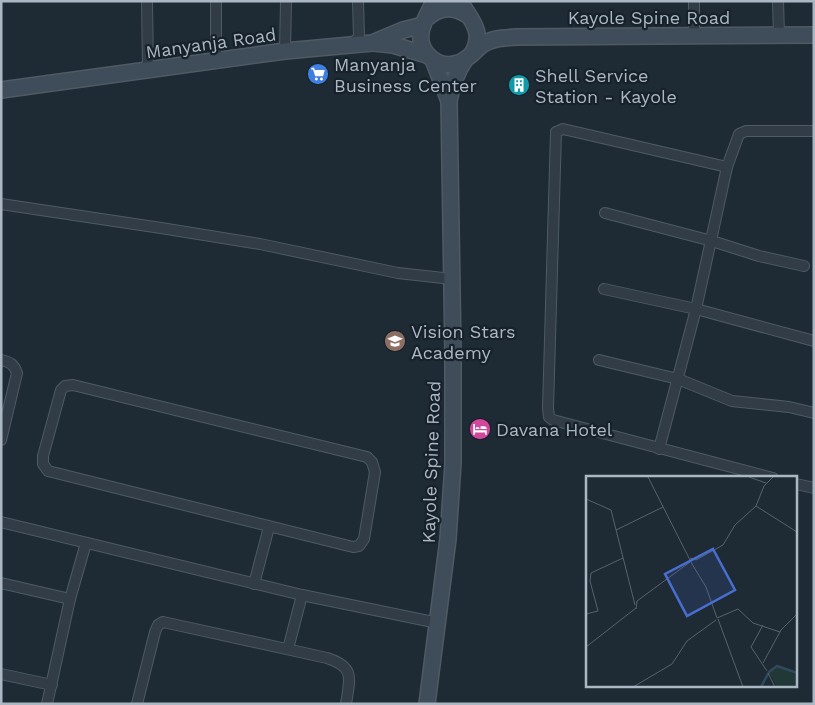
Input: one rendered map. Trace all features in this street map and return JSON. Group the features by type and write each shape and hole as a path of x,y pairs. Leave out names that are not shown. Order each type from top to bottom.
{"main road":[{"path":"434,1 425,21 421,40 449,100"},
{"path":"425,21 440,9 454,8 467,12 496,32 516,37"},
{"path":"449,100 451,88 458,70 476,46 478,38 476,29 467,12"},
{"name":"Manyanja Road","path":"1,90 286,51 372,42 425,21"},
{"name":"Kayole Spine Road","path":"516,37 814,35"},
{"path":"372,42 393,45 430,57 438,63 449,65 468,57 492,40 516,37"},
{"name":"Kayole Spine Road","path":"427,704 448,539 453,463 454,401 449,100"}],"street":[{"path":"147,1 148,70"},
{"path":"216,1 216,61"},
{"path":"286,1 286,51"},
{"path":"352,44 359,37 358,1"},
{"path":"694,1 694,35"},
{"path":"778,1 779,35"},
{"path":"727,167 563,129 556,132 549,417 553,420 659,449 765,476"},
{"path":"659,449 696,310 727,167 739,134 746,131 814,131"},
{"path":"1,204 260,244 398,273 452,279"},
{"path":"605,213 712,241 759,256 804,266"},
{"path":"604,289 696,310 814,341"},
{"path":"1,360 11,362 17,374 1,440"},
{"path":"599,360 678,379 732,401 789,407 814,413"},
{"path":"73,385 367,456 372,462 375,472 364,539 359,546 352,547 269,527 48,471 43,464 43,456 61,390 66,386 73,385"},
{"path":"798,484 814,488"},
{"path":"1,522 254,584 438,623"},
{"path":"254,584 269,527"},
{"path":"47,704 70,599 86,543"},
{"path":"1,583 70,599"},
{"path":"288,649 302,595"},
{"path":"137,704 158,625 163,622 341,662 347,669 349,679 346,704"},
{"path":"1,674 52,684"}],"place":[{"name":"Manyanja Business Center","path":"318,74"},
{"name":"Shell Service Station - Kayole","path":"519,85"},
{"name":"Vision Stars Academy","path":"395,341"},
{"name":"Davana Hotel","path":"480,429"}]}
